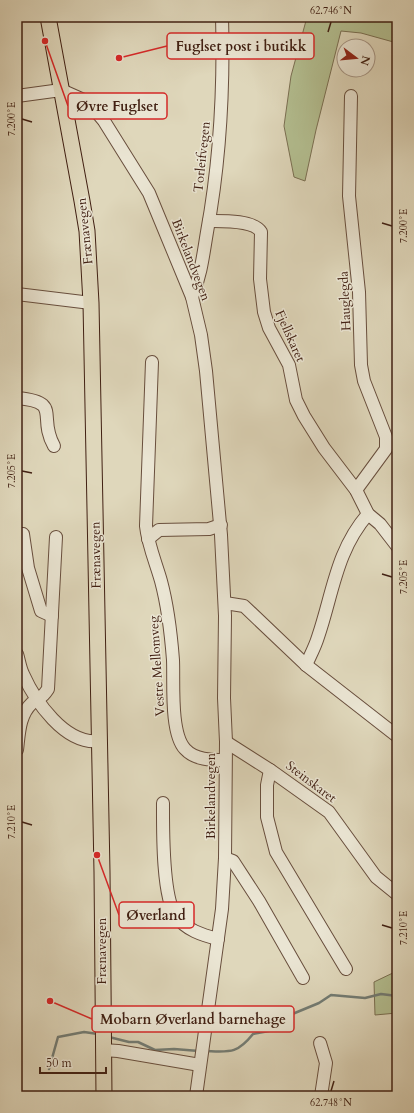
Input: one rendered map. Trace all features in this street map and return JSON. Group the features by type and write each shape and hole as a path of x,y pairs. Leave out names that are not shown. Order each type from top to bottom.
{"main road":[{"name":"Frænavegen","path":"48,17 87,231 91,303 104,1096"}],"street":[{"name":"Torleifvegen","path":"192,297 200,278 209,221 220,127 222,17"},
{"path":"17,96 62,90"},
{"name":"Birkelandvegen","path":"62,90 88,102 120,144 149,193 192,297 201,335 206,371 220,525 225,603 225,858 218,939 196,1096"},
{"name":"Hauglegda","path":"351,96 349,196 359,292 361,366 364,381 384,426 386,437 386,448 356,490"},
{"name":"Fjellskaret","path":"209,221 233,222 254,226 261,232 260,279 264,312 269,328 289,364 296,400 324,448 356,490 368,514 380,524 397,546"},
{"path":"17,294 91,303"},
{"name":"Vestre Mellomveg","path":"152,362 146,526 148,539 162,582 170,629 176,726 179,738 184,748 192,754 202,758 225,760"},
{"path":"17,398 36,400 44,404 47,429 54,446"},
{"path":"306,665 318,638 332,586 347,542 368,514"},
{"path":"148,539 159,530 209,529 220,525"},
{"path":"23,534 28,568 41,611 52,616"},
{"path":"17,750 22,718 25,712 36,700 42,698 48,689 56,537"},
{"path":"225,603 244,606 306,665 397,736"},
{"path":"17,654 22,673 36,700 59,726 83,741 99,742"},
{"name":"Steinskaret","path":"226,742 270,770 329,812 376,878 397,894"},
{"path":"270,770 267,785 267,817 276,852 346,969"},
{"path":"163,803 168,897 175,915 188,928 202,935 218,939"},
{"path":"225,858 233,861 259,901 302,978"},
{"path":"320,1043 326,1063 320,1096"},
{"path":"103,1050 118,1051 200,1065"}],"green space":[{"path":"307,17 397,17 397,43 361,33 341,31 339,38 336,38 336,51 305,181 294,177 284,126 291,76"},
{"path":"397,971 397,1013 375,1015 374,982"}],"waterway":[{"path":"206,1051 221,1052 232,1050 242,1045 253,1034 280,1029 290,1015 319,1003 331,995 365,998 381,994 397,996"},
{"path":"49,1069 58,1037 84,1032 98,1034"},
{"path":"109,1037 129,1042 138,1042 155,1050 174,1049 199,1051"}],"place":[{"name":"Øvre Fuglset","path":"45,41"},
{"name":"Fuglset post i butikk","path":"119,58"},
{"name":"Øverland","path":"97,855"},
{"name":"Mobarn Øverland barnehage","path":"50,1001"}]}
